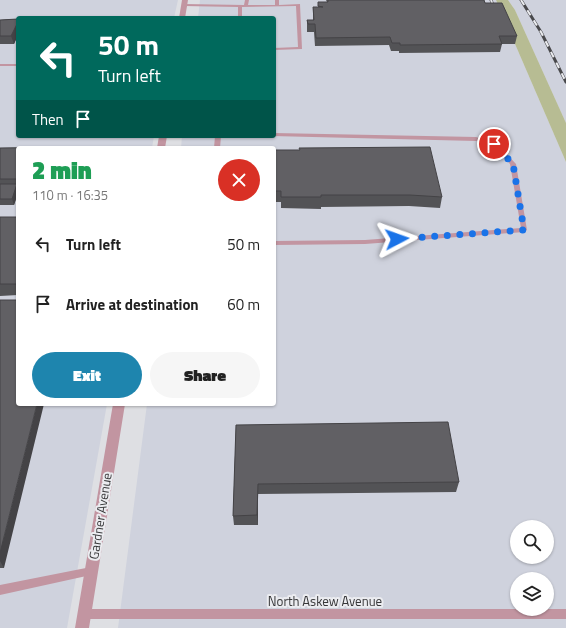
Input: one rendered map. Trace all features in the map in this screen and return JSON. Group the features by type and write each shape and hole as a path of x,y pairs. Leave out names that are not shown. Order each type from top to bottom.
{"street":[{"path":"182,16 185,3"},
{"name":"Gardner Avenue","path":"82,628 119,406"}],"lane":[{"path":"246,6 247,0"},
{"path":"185,3 240,6 277,3 298,6 300,48 276,49"},
{"path":"240,6 240,16"},
{"path":"0,66 16,65"},
{"path":"276,134 476,139 494,144 513,164 524,230 365,242 276,243"},
{"path":"0,590 91,571"},
{"name":"North Askew Avenue","path":"84,614 566,614"}],"shaded area":[{"path":"0,0 178,0 174,16 16,16 16,138 154,138 152,146 16,146 16,406 107,406 67,628 0,628"},
{"path":"200,0 496,0 566,162 566,628 118,628 147,406 276,406 276,146 181,146 182,138 276,138 276,16 198,16"},
{"path":"508,0 566,0 566,123 515,10"}],"green space":[{"path":"496,0 508,0 515,10 566,123 566,162"}],"building":[{"path":"328,0 484,0 485,3 502,3 517,36 499,36 502,44 400,45 400,43 392,43 390,37 316,38 315,24 308,24 307,20 314,20 313,7 323,7 318,6 318,2 328,2"},
{"path":"16,19 16,26 11,36 0,36 0,20"},
{"path":"430,147 442,197 410,195 321,195 321,197 281,197 281,191 276,191 276,150 300,150 299,148"},
{"path":"0,148 16,148 16,179 0,179"},
{"path":"0,184 16,184 12,199 0,199"},
{"path":"0,217 16,217 16,284 0,284"},
{"path":"0,300 16,300 16,406 37,406 0,553"},
{"path":"448,422 459,482 258,484 257,515 233,516 236,425"}],"railway":[{"path":"491,0 495,10"},
{"path":"521,0 541,32 566,82"}],"route":[{"path":"397,239 524,230 513,164 494,144"}]}
